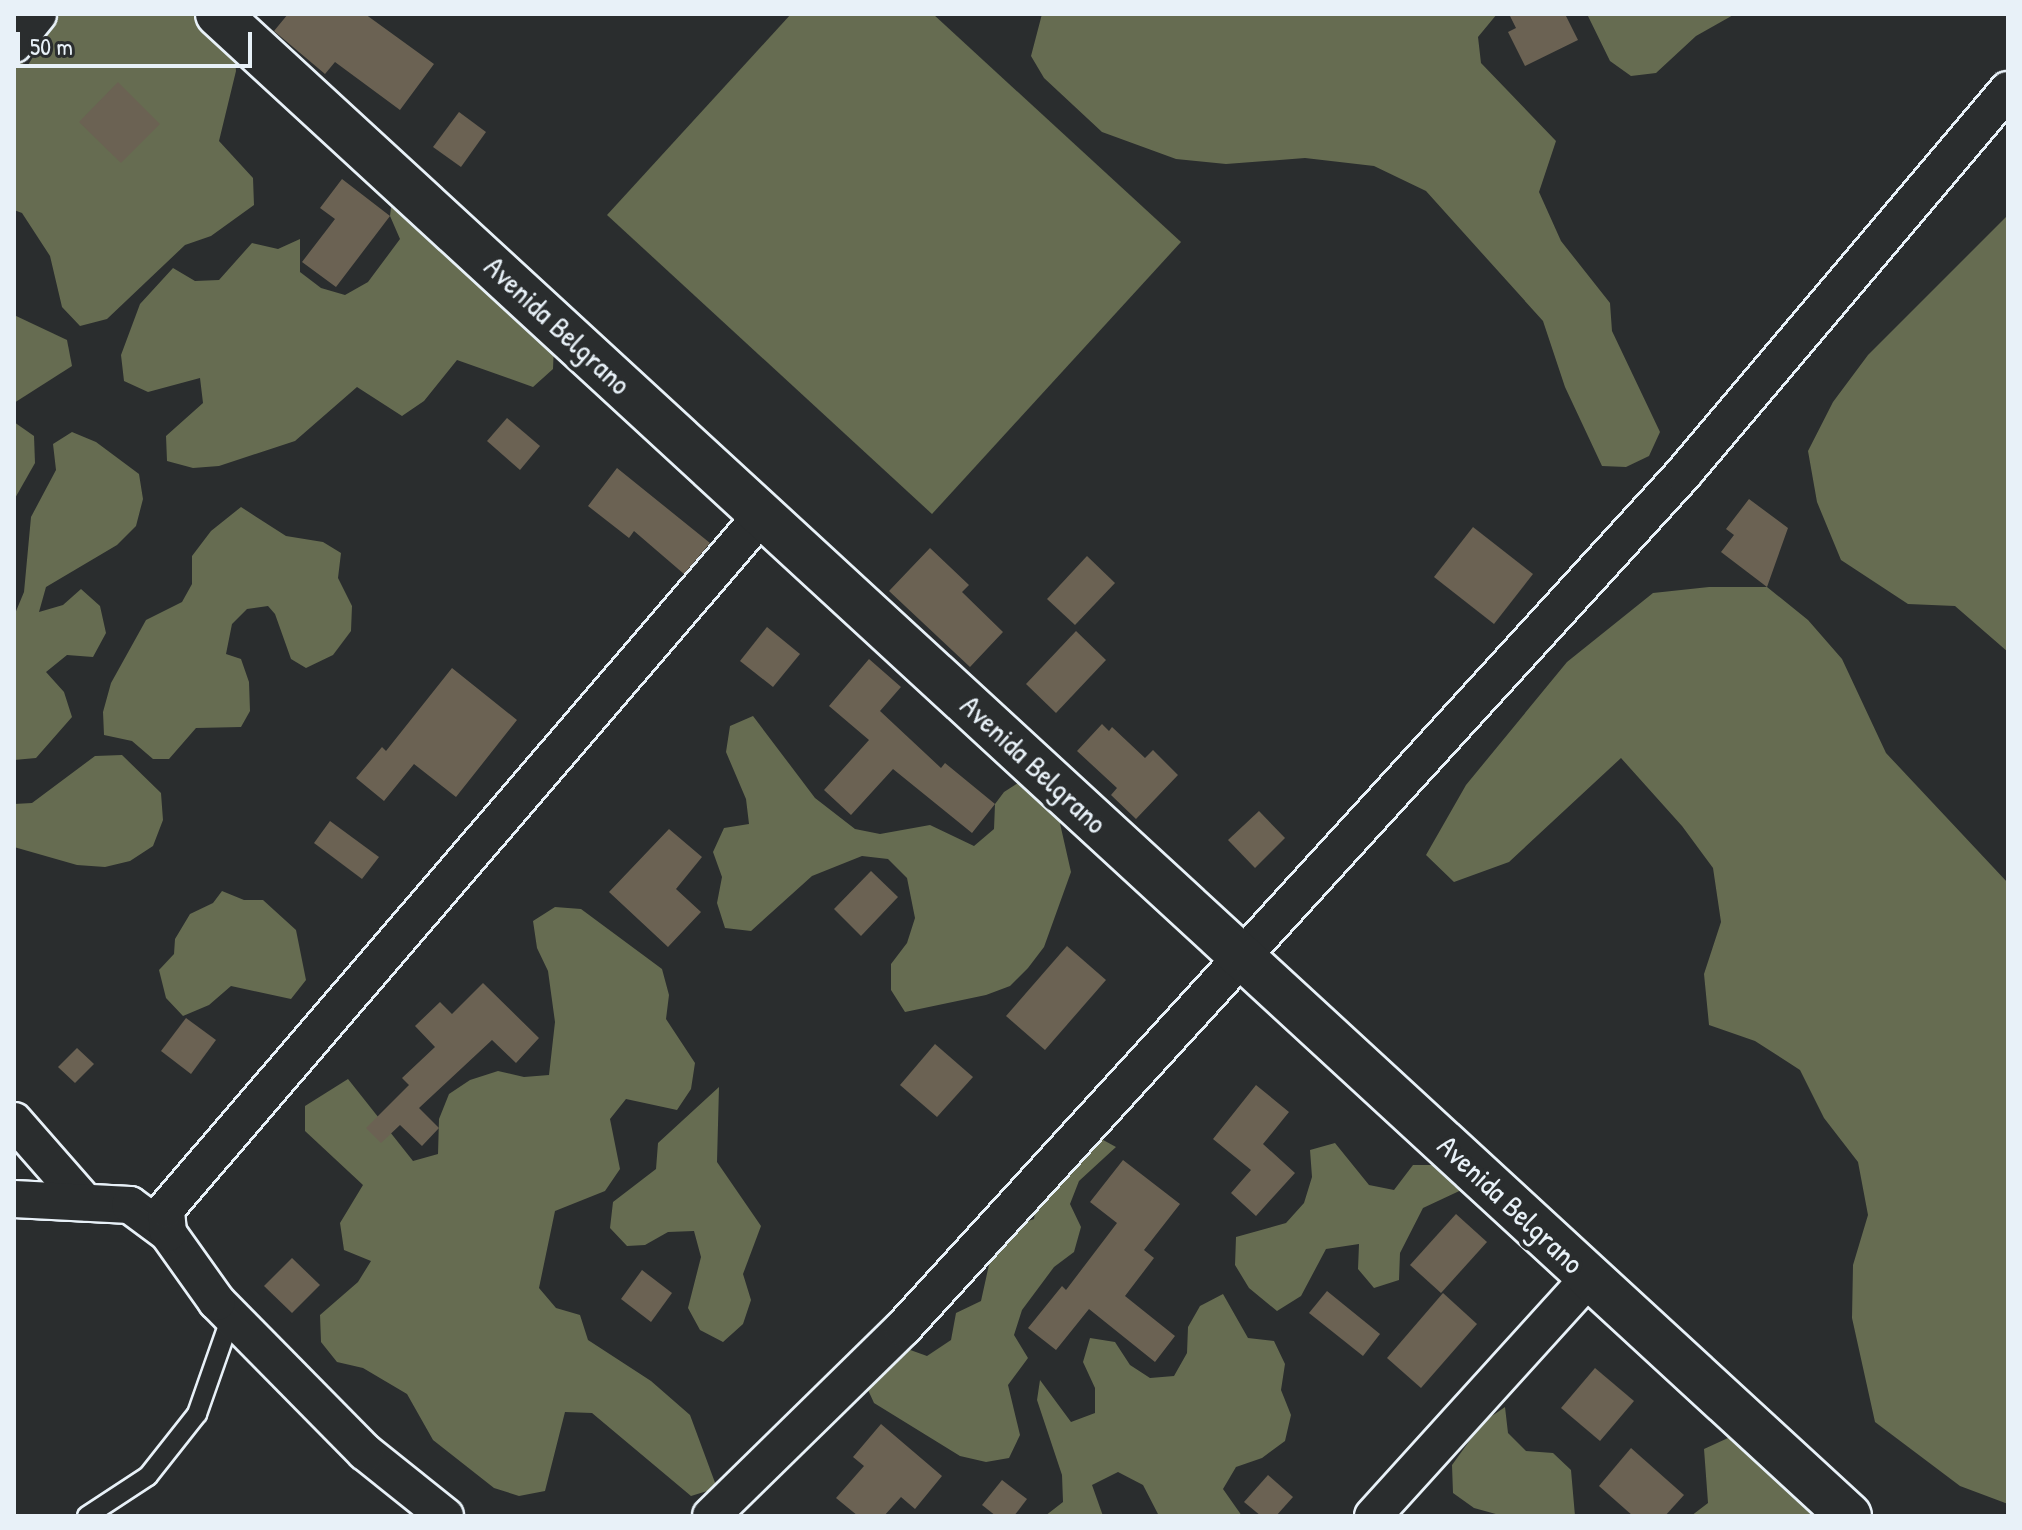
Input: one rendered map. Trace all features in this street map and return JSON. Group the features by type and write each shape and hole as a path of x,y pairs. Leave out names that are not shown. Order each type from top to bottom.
{"street":[{"path":"14,44 38,14"},
{"name":"Avenida Belgrano","path":"218,14 1849,1516"},
{"path":"711,1516 903,1328 1683,474 2008,90"},
{"path":"168,1233 166,1209 763,514"},
{"path":"14,1121 85,1202"},
{"path":"14,1199 130,1205 168,1233 231,1317 365,1452 445,1516"},
{"path":"1373,1516 1590,1277"}],"lane":[{"path":"87,1516 148,1476 197,1414 231,1317"}],"green space":[{"path":"46,14 208,14 234,44 236,71 219,141 253,178 254,205 211,236 185,245 107,319 80,326 62,307 50,256 22,213 14,210 14,61 28,65 41,44"},
{"path":"791,14 933,14 1181,242 932,514 607,215"},
{"path":"1042,14 1497,14 1478,37 1481,63 1556,141 1539,192 1561,241 1610,303 1612,331 1660,432 1649,456 1626,467 1602,466 1565,387 1543,321 1426,191 1374,166 1305,158 1226,164 1176,159 1102,132 1044,78 1031,56"},
{"path":"1587,14 1735,14 1696,36 1656,73 1631,76 1610,61"},
{"path":"393,191 554,344 553,369 533,387 457,360 424,401 402,416 357,387 295,441 219,466 193,468 167,461 166,436 203,403 200,378 148,392 124,381 121,355 140,304 173,268 195,281 219,280 252,243 278,249 300,239 300,272 321,288 345,295 368,282 400,239 390,216"},
{"path":"2008,215 2008,652 1955,606 1908,604 1841,560 1817,502 1808,451 1833,402 1868,355"},
{"path":"14,315 67,340 72,366 14,403"},
{"path":"14,422 34,436 35,463 14,500"},
{"path":"72,432 96,442 139,474 143,499 136,526 117,545 46,587 39,612 63,605 81,589 100,606 106,633 93,657 67,655 46,672 64,692 72,717 36,758 14,760 14,616 24,592 31,517 56,470 53,444"},
{"path":"241,507 286,536 323,542 341,553 338,578 352,606 351,631 333,655 306,668 291,659 275,614 268,606 247,609 232,624 226,654 241,659 249,682 250,711 241,727 196,728 169,759 153,759 132,741 104,735 103,712 111,683 146,620 182,602 192,584 192,556 211,531"},
{"path":"1709,587 1767,587 1808,620 1842,659 1886,753 2008,883 2008,1504 1960,1486 1875,1422 1852,1318 1853,1265 1868,1215 1858,1162 1824,1118 1800,1070 1755,1041 1709,1025 1704,974 1721,922 1713,868 1682,826 1621,758 1509,862 1454,882 1426,855 1466,785 1567,662 1653,593"},
{"path":"753,716 815,798 855,829 880,834 930,825 974,846 994,829 995,804 1004,792 1026,778 1059,819 1071,872 1044,947 1028,968 1010,986 986,995 905,1012 891,990 891,964 907,943 915,918 907,878 888,859 862,856 812,876 751,931 725,928 717,903 722,877 713,852 724,828 749,824 746,799 726,752 730,726"},
{"path":"122,755 161,793 163,820 153,846 130,861 105,867 77,865 14,847 14,804 32,803 95,756"},
{"path":"222,891 244,900 263,900 296,930 306,980 291,999 231,986 209,1005 183,1016 166,998 159,970 174,954 175,939 190,914 213,903"},
{"path":"555,907 581,909 662,969 669,995 666,1019 695,1063 691,1089 677,1110 626,1099 610,1119 620,1169 605,1191 555,1211 539,1288 556,1308 580,1315 588,1340 651,1381 690,1415 717,1488 691,1496 592,1413 565,1412 545,1491 519,1496 494,1488 433,1440 407,1394 363,1368 337,1362 321,1342 320,1315 358,1282 371,1261 344,1250 340,1223 363,1185 305,1131 305,1106 348,1079 413,1161 438,1154 439,1119 449,1094 470,1080 498,1071 524,1077 549,1075 555,1022 548,971 537,948 533,921"},
{"path":"719,1087 717,1162 761,1226 743,1274 751,1300 743,1324 723,1342 700,1330 688,1308 701,1257 694,1231 668,1232 645,1245 627,1246 610,1228 613,1202 656,1169 658,1143"},
{"path":"1094,1135 1116,1147 1079,1181 1070,1204 1081,1227 1074,1252 1054,1267 1022,1310 1014,1335 1028,1358 1008,1385 1020,1435 1009,1458 986,1462 960,1456 874,1403 863,1379 902,1347 927,1356 951,1340 956,1313 981,1301 992,1251 1009,1228 1034,1219 1038,1191"},
{"path":"1335,1143 1369,1185 1394,1190 1413,1165 1440,1165 1470,1186 1423,1208 1400,1253 1399,1280 1374,1288 1358,1269 1359,1244 1326,1249 1301,1296 1277,1311 1249,1288 1235,1265 1236,1237 1286,1223 1304,1203 1312,1177 1310,1150"},
{"path":"1223,1294 1248,1338 1274,1341 1285,1364 1281,1390 1291,1415 1285,1441 1262,1458 1236,1467 1223,1489 1242,1516 1159,1516 1143,1485 1118,1472 1092,1485 1103,1516 1045,1516 1063,1502 1062,1475 1037,1400 1040,1380 1071,1422 1095,1413 1095,1388 1083,1362 1090,1338 1115,1342 1130,1365 1150,1378 1174,1376 1187,1353 1188,1327 1200,1306"},
{"path":"1505,1407 1508,1433 1526,1451 1553,1453 1571,1470 1575,1516 1503,1516 1474,1508 1453,1493 1452,1465 1483,1422"},
{"path":"1728,1438 1754,1448 1827,1516 1691,1516 1708,1503 1704,1449"}],"building":[{"path":"288,14 365,14 434,64 400,110 335,62 325,74 274,31"},
{"path":"1509,14 1565,14 1578,40 1525,66 1508,32 1516,28"},
{"path":"118,82 160,124 121,163 79,122"},
{"path":"459,112 486,132 461,167 433,147"},
{"path":"342,179 390,216 336,287 302,262 335,219 320,208"},
{"path":"507,418 540,446 520,470 487,441"},
{"path":"617,468 710,543 684,574 634,531 629,538 588,506"},
{"path":"1749,499 1788,528 1767,587 1721,552 1734,535 1726,529"},
{"path":"1473,527 1533,574 1494,624 1434,577"},
{"path":"930,548 969,585 962,592 1003,632 970,667 889,591"},
{"path":"1087,556 1115,583 1075,625 1047,599"},
{"path":"767,627 800,654 773,687 740,661"},
{"path":"1076,631 1106,660 1056,713 1026,684"},
{"path":"869,659 901,687 880,711 941,768 945,763 995,804 972,833 893,769 851,815 824,790 869,740 829,706"},
{"path":"452,668 517,720 456,797 414,764 384,801 356,778 382,747 386,751"},
{"path":"1102,724 1109,731 1112,727 1145,758 1153,750 1178,775 1136,819 1111,795 1117,788 1077,751"},
{"path":"1259,811 1285,838 1255,868 1228,840"},
{"path":"330,821 379,857 362,879 314,843"},
{"path":"669,829 702,857 676,889 701,912 668,947 609,892"},
{"path":"871,871 898,897 861,936 834,909"},
{"path":"1067,946 1106,980 1045,1050 1006,1016"},
{"path":"483,983 539,1038 516,1063 492,1040 419,1108 439,1128 422,1146 400,1125 381,1143 366,1128 409,1085 402,1078 435,1047 415,1026 440,1002 452,1014"},
{"path":"186,1018 216,1040 191,1074 161,1051"},
{"path":"935,1044 973,1077 937,1117 900,1085"},
{"path":"77,1048 94,1064 75,1083 58,1067"},
{"path":"1256,1085 1289,1112 1263,1144 1295,1173 1256,1216 1231,1193 1251,1170 1213,1139"},
{"path":"1123,1160 1180,1204 1144,1250 1154,1258 1125,1296 1175,1336 1155,1362 1089,1309 1056,1350 1028,1328 1062,1286 1066,1290 1117,1223 1090,1202"},
{"path":"1456,1214 1487,1242 1441,1293 1410,1265"},
{"path":"292,1258 320,1285 292,1313 264,1286"},
{"path":"642,1270 672,1293 651,1322 621,1299"},
{"path":"1327,1291 1380,1334 1363,1356 1309,1313"},
{"path":"1443,1293 1477,1324 1421,1388 1387,1358"},
{"path":"1595,1368 1634,1401 1600,1441 1561,1408"},
{"path":"881,1424 942,1476 915,1509 901,1497 884,1516 858,1516 836,1498 864,1466 853,1457"},
{"path":"1631,1448 1684,1495 1665,1516 1633,1516 1599,1486"},
{"path":"1268,1475 1293,1497 1276,1516 1261,1516 1244,1502"},
{"path":"1002,1480 1027,1499 1014,1516 996,1516 982,1505"}]}
